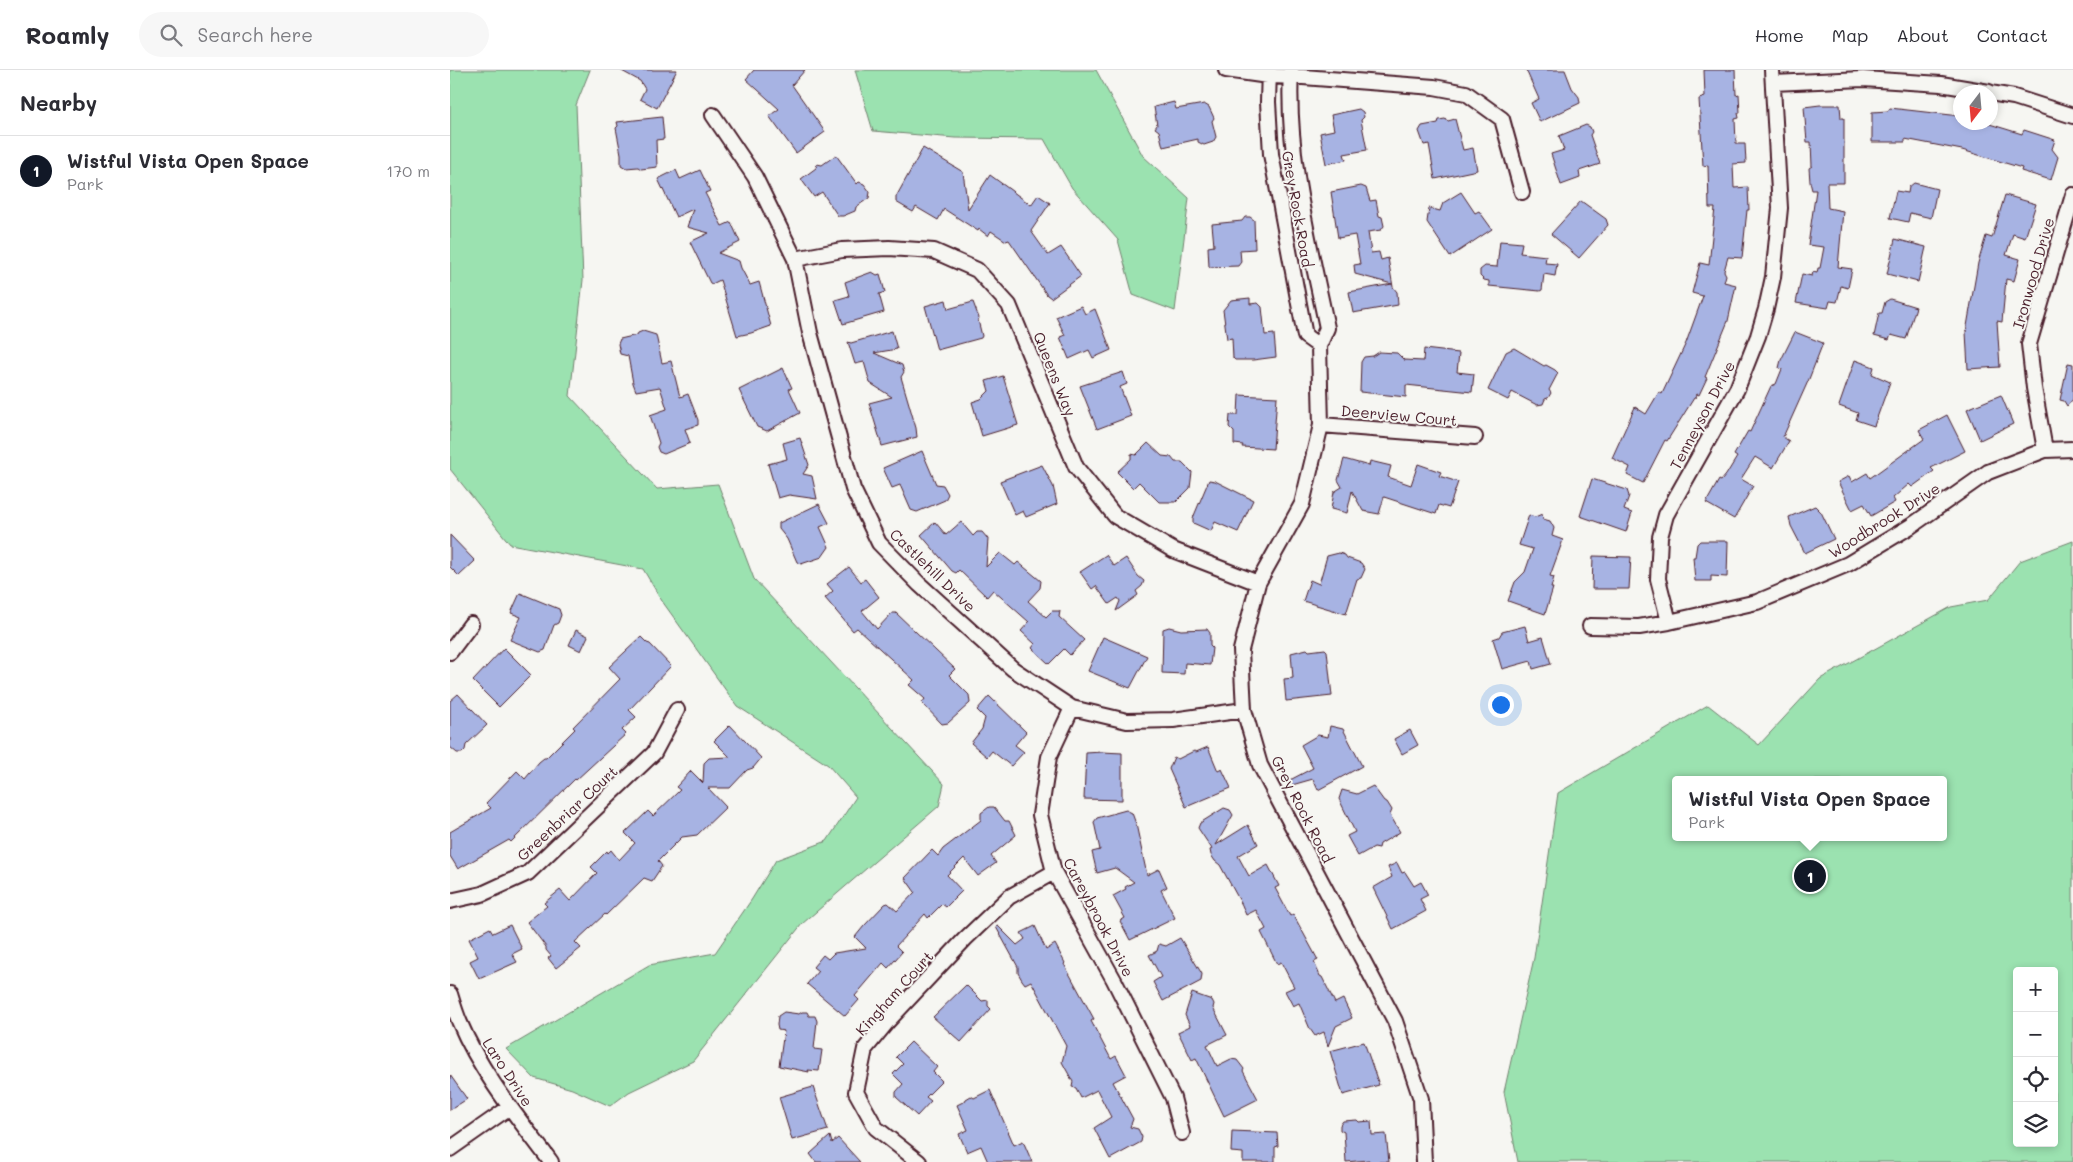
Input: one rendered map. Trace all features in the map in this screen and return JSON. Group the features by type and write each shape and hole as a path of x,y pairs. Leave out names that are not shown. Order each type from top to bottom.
{"street":[{"path":"1226,70 1290,73 1434,87 1466,93 1502,119 1522,192"},
{"name":"Grey Rock Road","path":"1268,73 1271,154 1305,336 1319,346"},
{"name":"Grey Rock Road","path":"1290,73 1290,124 1295,160 1327,328 1319,346 1321,425 1302,504 1258,584 1241,650 1244,710 1260,765 1396,1021 1421,1099 1424,1162"},
{"path":"1773,76 1863,79 1953,86"},
{"name":"Tenneyson Drive","path":"1669,622 1658,579 1660,537 1666,516 1737,389 1758,336 1773,277 1780,208 1773,76"},
{"path":"1998,94 2014,97 2073,116"},
{"name":"Castlehill Drive","path":"712,115 755,177 795,259 810,333 853,489 879,543 919,584 1013,670 1072,708 1127,721 1173,720 1244,710"},
{"name":"Ironwood Drive","path":"2045,450 2034,388 2029,344 2073,195"},
{"name":"Queens Way","path":"795,259 842,250 898,248 934,251 977,270 1009,305 1076,467 1115,516 1173,550 1258,584"},
{"name":"Deerview Court","path":"1321,425 1475,437"},
{"name":"Woodbrook Drive","path":"1590,626 1630,627 1669,622 1757,602 1848,564 1911,526 1988,472 2045,450 2073,449"},
{"path":"450,652 471,624"},
{"name":"Careybrook Drive","path":"1072,708 1049,757 1040,815 1054,872 1114,980 1169,1089 1182,1133"},
{"name":"Greenbriar Court","path":"450,901 482,894 528,873 654,753 677,710"},
{"name":"Kingham Court","path":"919,1162 876,1128 856,1092 865,1049 965,939 1009,897 1054,872"},
{"name":"Laro Drive","path":"450,994 460,1024 480,1060 510,1107 551,1162"},
{"path":"450,1149 510,1107"}],"green space":[{"path":"450,70 590,70 576,105 583,280 570,396 657,489 718,484 754,579 944,784 939,806 802,924 693,1061 629,1092 610,1106 572,1089 534,1078 506,1049 649,965 715,953 776,860 827,841 856,797 828,765 737,706 662,601 643,569 510,544 450,469"},
{"path":"855,70 1096,70 1143,156 1189,198 1175,311 1133,295 1118,240 1072,188 1044,139 955,138 873,131"},
{"path":"2073,541 2073,1162 1518,1162 1504,1092 1534,958 1558,793 1708,705 1759,745 1820,679 1951,607 1988,600 2020,561"}],"building":[{"path":"620,70 677,70 657,108 640,99 645,89 640,81"},
{"path":"754,70 805,70 792,85 825,132 796,153 769,116 779,109 746,79"},
{"path":"1526,70 1565,70 1572,88 1579,97 1580,103 1540,122 1531,103 1539,99"},
{"path":"1704,70 1735,70 1736,95 1739,94 1740,113 1738,113 1739,118 1735,119 1736,144 1745,144 1746,163 1733,164 1734,188 1748,187 1749,210 1747,210 1742,258 1728,257 1724,271 1726,275 1724,282 1736,285 1728,321 1705,377 1707,378 1699,395 1697,394 1694,398 1667,441 1665,440 1643,483 1627,475 1630,467 1612,458 1635,407 1646,414 1659,392 1662,394 1686,343 1703,296 1692,293 1700,263 1709,265 1715,208 1709,208 1708,165 1703,166 1699,99 1705,97"},
{"path":"1174,102 1176,109 1204,104 1209,107 1214,118 1212,121 1216,137 1213,142 1204,145 1198,142 1198,139 1163,147 1159,131 1155,128 1157,125 1154,107"},
{"path":"1840,105 1841,118 1844,118 1844,183 1827,183 1828,208 1843,211 1838,267 1852,269 1848,288 1841,286 1837,302 1830,301 1828,308 1796,303 1802,274 1812,276 1813,272 1817,273 1818,268 1820,268 1824,247 1808,245 1816,190 1812,190 1810,182 1809,168 1812,166 1811,142 1807,142 1804,107"},
{"path":"1890,108 1953,115 1953,130 1998,130 1998,127 2022,134 2024,130 2055,140 2052,149 2058,157 2051,180 2021,171 2022,168 1962,150 1905,139 1905,142 1872,142 1872,112 1888,111"},
{"path":"1359,109 1363,112 1364,117 1361,120 1367,150 1344,154 1346,160 1326,164 1320,133 1334,130 1331,115"},
{"path":"662,117 664,139 656,140 657,167 641,169 638,167 626,168 621,165 616,128 618,126 617,122"},
{"path":"1445,119 1448,121 1455,119 1463,150 1473,148 1477,170 1435,179 1429,144 1424,145 1419,131 1422,126 1438,123 1439,120"},
{"path":"1586,125 1590,127 1592,132 1590,135 1600,164 1579,171 1580,178 1561,185 1551,154 1564,150 1559,136"},
{"path":"923,148 963,172 968,209 990,175 1031,205 1038,195 1050,203 1031,231 1048,255 1061,247 1081,276 1051,298 1009,240 1006,241 991,231 988,236 944,209 938,220 916,207 913,212 896,202 896,197"},
{"path":"836,155 857,184 859,182 864,184 870,192 869,198 856,207 855,211 843,216 838,216 822,192 814,197 801,179 816,168 817,164 822,165"},
{"path":"676,170 680,179 700,170 710,191 705,193 722,226 731,222 740,242 718,253 739,261 750,285 759,282 771,326 737,336 720,280 712,284 710,283 690,242 709,233 687,227 693,209 676,217 658,179"},
{"path":"1914,183 1937,189 1931,218 1910,213 1908,222 1890,218 1896,191 1908,193 1909,187"},
{"path":"1361,186 1366,188 1370,201 1376,200 1379,216 1382,217 1384,226 1381,230 1368,232 1371,253 1379,252 1381,260 1388,258 1393,287 1397,292 1398,305 1353,313 1349,292 1392,284 1355,274 1354,265 1360,264 1355,235 1338,238 1331,192"},
{"path":"1461,192 1475,213 1479,211 1492,229 1450,257 1427,222 1429,208 1440,211 1443,203"},
{"path":"2005,195 2036,204 2025,238 2013,234 2006,255 2020,259 2014,281 2006,279 2002,322 1997,321 2000,367 1968,369 1966,332 1978,263 1986,236 1992,238"},
{"path":"1581,201 1606,219 1608,225 1579,258 1551,234"},
{"path":"1245,217 1250,217 1254,220 1255,249 1240,250 1241,262 1238,266 1209,267 1208,247 1214,246 1212,224 1242,221"},
{"path":"1895,239 1926,247 1918,282 1887,274"},
{"path":"1500,241 1522,243 1520,253 1546,256 1545,263 1557,264 1555,276 1544,274 1542,290 1540,291 1489,286 1489,281 1484,280 1480,276 1480,270 1485,266 1497,267"},
{"path":"872,272 877,275 880,274 885,292 879,294 884,312 843,324 835,300 849,296 845,282"},
{"path":"1250,298 1250,304 1258,303 1262,307 1265,335 1274,334 1276,357 1253,360 1235,360 1233,358 1232,338 1227,339 1223,310 1231,300"},
{"path":"1890,299 1916,307 1906,339 1891,335 1889,340 1874,336 1879,313 1882,313 1885,302"},
{"path":"946,300 948,309 973,302 979,318 981,338 937,350 925,306"},
{"path":"1081,306 1085,314 1095,309 1111,350 1093,358 1089,350 1069,359 1060,337 1065,335 1056,317"},
{"path":"643,331 656,335 662,363 671,361 680,397 688,394 698,420 698,425 685,429 690,443 664,454 659,452 657,447 659,443 650,415 667,409 660,387 636,391 628,356 620,354 618,344 620,339 637,335"},
{"path":"892,331 897,349 874,353 902,365 904,372 901,377 917,437 882,446 869,403 892,397 870,383 864,362 855,364 848,342 851,343"},
{"path":"1795,332 1823,343 1783,437 1789,441 1773,468 1755,457 1741,479 1753,486 1734,519 1706,503 1719,480 1721,481 1726,475 1737,457 1734,455 1748,431 1750,432 1771,386 1776,384 1782,369 1779,368 1781,360"},
{"path":"1514,348 1558,373 1549,390 1551,393 1543,404 1537,405 1512,392 1508,400 1488,390 1506,352"},
{"path":"1424,349 1459,353 1457,372 1474,374 1472,392 1406,385 1406,397 1360,392 1361,362 1364,357 1373,356 1379,352 1397,353 1404,360 1423,361"},
{"path":"1855,360 1874,367 1872,374 1890,382 1874,426 1856,420 1858,413 1839,406"},
{"path":"2068,363 2073,364 2073,399 2067,406 2064,401 2060,400"},
{"path":"783,368 792,388 789,389 800,413 767,431 757,427 739,390"},
{"path":"1123,372 1127,384 1120,387 1131,416 1097,429 1080,386"},
{"path":"1003,376 1018,425 982,436 972,402 981,399 989,391 986,381"},
{"path":"1239,395 1277,397 1273,449 1242,447 1243,445 1234,444 1234,432 1229,427 1230,415 1238,415"},
{"path":"2001,395 2013,424 1980,440 1967,409"},
{"path":"1947,415 1965,451 1931,468 1934,471 1912,487 1909,484 1893,498 1895,502 1871,516 1864,504 1852,510 1838,482 1849,476 1852,482 1867,473 1870,478 1924,439 1919,430"},
{"path":"800,438 809,465 803,474 812,476 817,499 789,495 778,498 768,464 787,459 783,443"},
{"path":"1148,443 1162,456 1171,457 1175,462 1182,462 1192,472 1190,488 1176,502 1159,502 1139,482 1133,488 1117,472 1131,459 1131,454 1136,455"},
{"path":"922,451 936,484 943,485 948,494 945,500 917,512 911,510 900,485 892,488 883,468"},
{"path":"1344,459 1369,466 1370,461 1391,466 1388,477 1411,485 1418,464 1441,472 1439,476 1458,482 1449,508 1439,505 1436,514 1384,497 1379,514 1363,511 1352,491 1347,513 1331,509 1334,492 1342,487 1338,480"},
{"path":"1042,465 1053,486 1057,504 1026,517 1023,511 1015,515 1000,481"},
{"path":"1592,479 1627,490 1629,496 1624,510 1632,513 1626,532 1580,516"},
{"path":"1209,480 1215,481 1253,500 1238,532 1215,522 1211,531 1193,523 1193,518"},
{"path":"819,504 829,523 820,527 829,547 822,557 801,564 797,562 787,539 779,529 779,523"},
{"path":"1815,506 1821,512 1834,539 1805,553 1791,526 1789,517"},
{"path":"1542,514 1543,519 1550,521 1554,528 1552,536 1563,540 1550,576 1554,577 1551,588 1553,588 1545,614 1508,601 1515,582 1525,572 1533,549 1519,545 1529,515 1535,517"},
{"path":"935,522 946,535 961,522 973,536 977,532 982,532 988,539 986,567 1000,553 1015,565 1018,562 1041,581 1040,588 1028,601 1046,617 1052,611 1060,611 1059,617 1084,640 1070,655 1064,649 1049,664 1032,648 1035,644 1021,631 1029,622 993,590 987,597 959,570 956,573 952,571 921,535"},
{"path":"450,535 475,561 459,576 450,567"},
{"path":"1700,541 1728,541 1727,577 1711,576 1711,581 1695,581 1693,557 1695,557 1697,544"},
{"path":"1339,553 1361,563 1365,569 1361,578 1357,579 1346,614 1303,601 1310,580 1319,584 1327,556"},
{"path":"1106,555 1114,566 1126,558 1138,576 1144,581 1142,586 1136,591 1138,595 1116,611 1120,601 1118,598 1109,604 1096,586 1092,589 1080,572"},
{"path":"1593,556 1631,557 1629,589 1592,589"},
{"path":"849,567 861,582 865,579 879,597 862,611 877,629 892,613 896,613 955,669 949,675 969,695 970,703 948,723 942,724 922,703 925,699 909,685 914,680 857,628 853,631 825,598 833,591 827,584"},
{"path":"520,593 559,609 561,615 558,623 554,625 545,650 540,652 510,640 521,617 511,613"},
{"path":"1525,626 1529,641 1543,637 1551,664 1533,669 1531,661 1502,669 1493,639 1499,637 1502,632"},
{"path":"1169,627 1181,630 1207,629 1210,633 1210,646 1212,648 1210,665 1185,663 1184,674 1162,673 1163,629"},
{"path":"576,630 588,636 581,651 569,645"},
{"path":"641,637 671,666 629,710 636,717 622,730 626,734 575,779 511,842 509,840 458,869 450,856 450,832 491,808 486,803 517,771 525,779 539,762 546,758 575,729 573,727 620,679 609,667"},
{"path":"1103,637 1147,656 1130,688 1088,671"},
{"path":"504,648 531,675 499,707 473,681"},
{"path":"1307,649 1309,651 1325,649 1327,651 1332,696 1286,701 1284,679 1293,678 1291,653"},
{"path":"458,694 487,725 466,745 462,753 457,753 450,747 450,701"},
{"path":"989,696 1026,732 1015,745 1024,752 1011,766 992,751 987,757 971,743 982,729 985,718 977,710"},
{"path":"730,725 761,758 753,768 747,770 730,788 708,788 726,807 697,835 682,837 658,861 662,866 652,881 644,878 575,942 581,948 556,968 548,958 551,956 546,947 527,922 547,906 544,903 560,890 570,901 597,873 591,867 607,851 608,853 611,850 619,860 635,843 625,833 648,811 653,816 680,790 676,787 691,771 703,783 704,763 709,758 730,757 714,741"},
{"path":"1330,726 1343,729 1362,766 1318,790 1313,779 1292,785 1290,780 1313,768 1301,745 1318,735 1328,737"},
{"path":"1410,730 1418,745 1402,754 1394,739"},
{"path":"1208,747 1218,771 1222,769 1231,788 1186,807 1169,769 1174,757 1178,759"},
{"path":"1086,753 1122,753 1122,800 1084,799"},
{"path":"1373,786 1392,810 1390,815 1400,832 1380,844 1379,848 1374,847 1358,856 1347,836 1355,832 1339,799 1342,790 1357,794"},
{"path":"989,807 994,807 1005,821 1009,821 1016,835 991,856 996,863 978,876 964,858 947,875 962,891 946,907 942,904 928,918 925,914 896,946 902,952 888,968 883,963 855,996 859,1000 845,1016 807,984 818,971 813,967 823,955 828,959 834,953 866,948 855,937 864,926 885,904 888,903 897,911 915,892 905,878 932,850 938,856 943,849 981,820 981,813"},
{"path":"1224,808 1230,810 1233,815 1216,845 1248,825 1258,844 1238,856 1249,876 1268,865 1279,886 1275,888 1290,916 1293,914 1318,960 1314,962 1320,976 1335,1003 1343,999 1352,1018 1336,1026 1328,1046 1324,1032 1315,1036 1310,1029 1299,1003 1293,1006 1285,991 1294,987 1281,962 1277,964 1261,932 1266,929 1256,910 1246,915 1220,865 1211,855 1210,850 1212,849 1198,828 1200,823"},
{"path":"1126,810 1132,813 1136,824 1147,875 1159,869 1167,887 1161,890 1175,918 1130,940 1120,921 1125,918 1113,896 1134,882 1115,868 1097,873 1092,852 1100,850 1094,822 1097,818"},
{"path":"1397,863 1402,873 1405,872 1414,886 1421,882 1428,895 1420,899 1426,911 1393,929 1373,888 1392,877 1388,867"},
{"path":"510,925 522,949 512,954 517,962 479,979 470,961 478,957 469,939 490,928 493,933"},
{"path":"998,926 1017,945 1025,939 1021,933 1035,926 1046,950 1055,944 1094,1019 1091,1021 1111,1059 1116,1056 1126,1075 1113,1082 1133,1119 1130,1127 1138,1129 1142,1137 1141,1142 1110,1159 1094,1128 1111,1117 1097,1090 1081,1098 1076,1088 1072,1087 1073,1082 1062,1062 1066,1046 1031,981 1025,984 1018,973 1018,967 996,927"},
{"path":"1180,938 1202,974 1201,981 1163,1001 1153,982 1161,977 1149,955 1157,951 1159,944 1166,946"},
{"path":"966,985 982,1001 988,1000 988,1006 991,1009 961,1042 933,1017"},
{"path":"1192,993 1212,1000 1213,1008 1227,1035 1207,1045 1217,1066 1231,1059 1237,1060 1244,1069 1243,1071 1258,1099 1224,1116 1196,1058 1192,1060 1178,1032 1190,1026 1185,1015"},
{"path":"784,1012 799,1014 807,1012 809,1016 815,1016 817,1021 814,1049 822,1050 819,1071 808,1070 809,1072 779,1066 784,1031 778,1030 777,1025 778,1016"},
{"path":"911,1042 937,1067 933,1072 942,1081 926,1097 931,1101 917,1116 896,1097 896,1092 903,1084 893,1074 903,1064 896,1057"},
{"path":"1364,1042 1379,1085 1343,1095 1330,1051"},
{"path":"450,1075 467,1099 450,1110"},
{"path":"813,1087 828,1130 792,1140 779,1097"},
{"path":"990,1090 1014,1145 1023,1141 1032,1162 988,1162 981,1146 967,1152 959,1134 968,1130 957,1105 971,1096 974,1098"},
{"path":"1357,1120 1359,1122 1371,1121 1372,1135 1386,1134 1389,1162 1369,1162 1369,1160 1346,1162 1344,1132 1340,1130 1340,1125 1343,1121"},
{"path":"1232,1131 1277,1133 1278,1146 1275,1147 1275,1162 1243,1162 1243,1153 1231,1152"},
{"path":"830,1136 832,1143 838,1138 860,1162 816,1162 810,1154"}],"place":[{"name":"Wistful Vista Open Space","path":"1810,876"}]}
